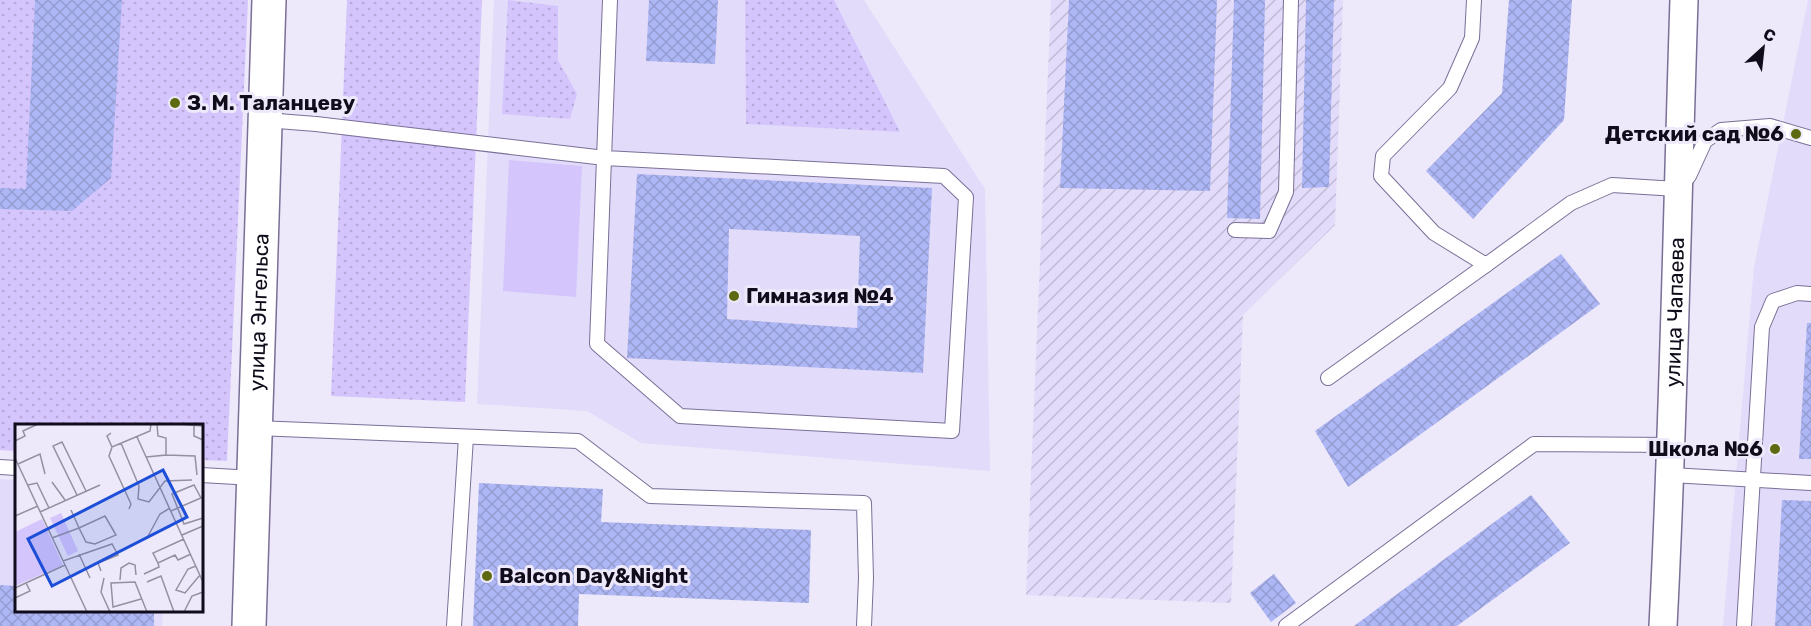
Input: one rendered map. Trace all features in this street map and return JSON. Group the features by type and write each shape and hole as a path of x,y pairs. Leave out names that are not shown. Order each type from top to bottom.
{"street":[{"name":"улица Энгельса","path":"249,626 269,0"},
{"name":"улица Чапаева","path":"1663,626 1671,476 1677,189 1684,0"}],"lane":[{"path":"266,120 605,158 944,176 966,197 952,431 681,416 597,344 605,158 610,0"},
{"path":"1235,230 1269,231 1286,192 1291,0"},
{"path":"1474,0 1472,38 1450,88 1383,156 1381,176 1434,233 1486,265"},
{"path":"1328,378 1571,203 1612,185 1677,189 1689,176 1705,141 1721,130 1770,126 1811,138"},
{"path":"1744,626 1762,327 1773,301 1797,293 1811,294"},
{"path":"256,428 578,441 650,496 864,503 866,578 864,626"},
{"path":"454,626 466,437"},
{"path":"1286,626 1534,444 1672,445"},
{"path":"0,467 15,468"},
{"path":"202,475 254,478"},
{"path":"1671,476 1811,483"}],"shaded area":[{"path":"0,0 248,0 227,461 202,460 202,424 15,424 15,451 0,450"},
{"path":"347,0 482,0 465,402 331,396"},
{"name":"Гимназия №4","path":"494,0 864,0 985,189 990,471 641,443 587,411 477,404"},
{"path":"508,0 558,6 558,60 577,94 570,119 502,114"},
{"path":"745,0 834,0 900,132 746,124"},
{"path":"1051,0 1343,0 1335,225 1243,315 1231,603 1026,595"},
{"name":"Школа №6","path":"1808,0 1811,0 1811,626 1723,626 1754,267"},
{"path":"509,160 582,166 576,297 503,291"},
{"path":"0,479 15,480 15,611 163,611 162,626 0,626"}],"building":[{"path":"35,0 122,0 111,178 72,211 0,209 0,188 26,189"},
{"path":"649,0 718,0 715,64 646,61"},
{"path":"1069,0 1217,0 1210,191 1060,188"},
{"path":"1234,0 1265,0 1260,219 1227,218"},
{"path":"1306,0 1334,0 1329,187 1302,188"},
{"path":"1509,0 1572,0 1564,120 1473,219 1426,171 1502,93"},
{"path":"637,174 932,188 923,373 627,358","holes":["729,229 860,236 857,328 727,319"]},
{"path":"1561,254 1600,304 1348,487 1315,431"},
{"path":"1807,323 1811,323 1811,459 1799,459"},
{"path":"479,483 603,489 601,522 811,530 809,603 579,594 578,626 473,626"},
{"path":"1531,495 1570,543 1457,626 1354,626"},
{"path":"1782,500 1811,501 1811,626 1775,626"},
{"path":"1274,574 1296,603 1271,622 1250,593"},
{"path":"0,585 15,586 15,611 154,611 154,626 0,626"}],"place":[{"name":"З. М. Таланцеву","path":"175,103"},
{"name":"Детский сад №6","path":"1796,134"},
{"name":"Гимназия №4","path":"734,296"},
{"name":"Школа №6","path":"1775,449"},
{"name":"Balcon Day&Night","path":"487,576"}]}
